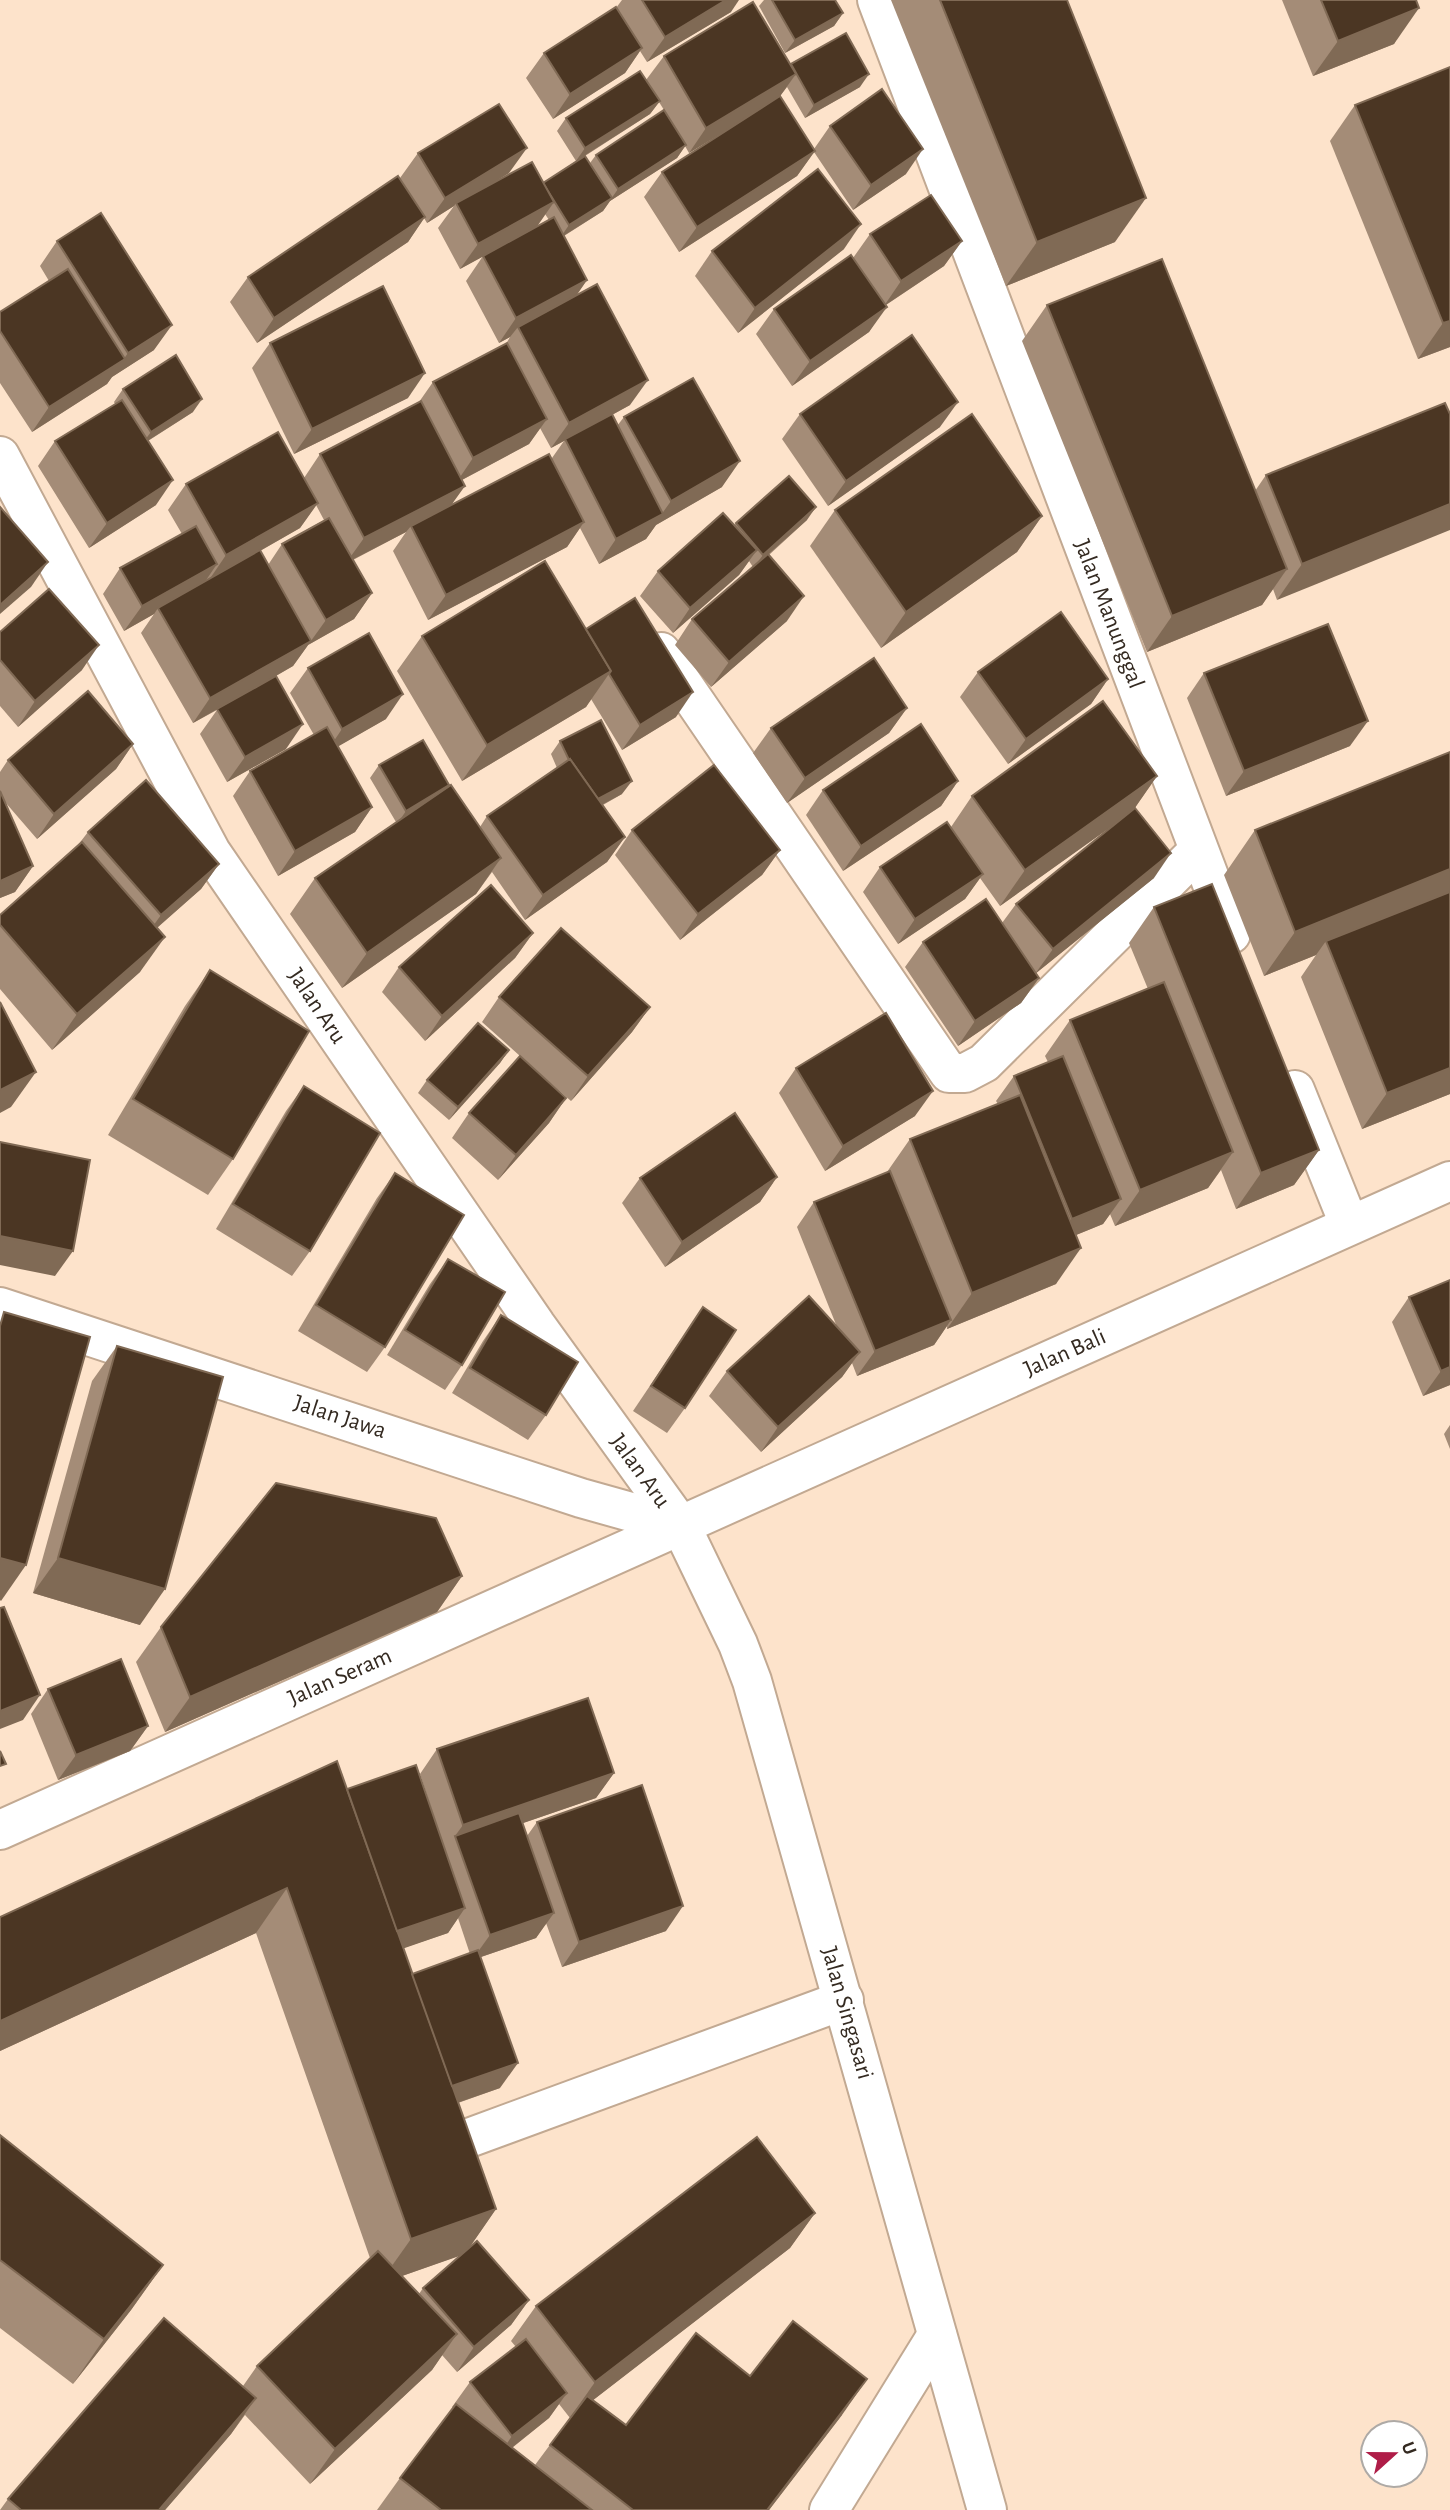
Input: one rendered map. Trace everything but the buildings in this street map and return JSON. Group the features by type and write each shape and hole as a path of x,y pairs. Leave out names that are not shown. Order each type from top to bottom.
{"street":[{"name":"Jalan Manunggal","path":"877,0 1198,851 1245,967"},
{"name":"Jalan Aru","path":"0,456 211,852 536,1325 681,1526"},
{"path":"640,622 949,1073 965,1073 984,1063 1198,851"},
{"path":"1281,1057 1349,1224"},
{"name":"Jalan Bali","path":"681,1526 1349,1224 1450,1181"},
{"name":"Jalan Jawa","path":"0,1307 581,1498 681,1526"},
{"name":"Jalan Seram","path":"0,1830 681,1526"},
{"name":"Jalan Singasari","path":"681,1526 738,1644 752,1681 987,2510"},
{"path":"466,2139 844,2000"},
{"path":"829,2510 937,2335"}]}
